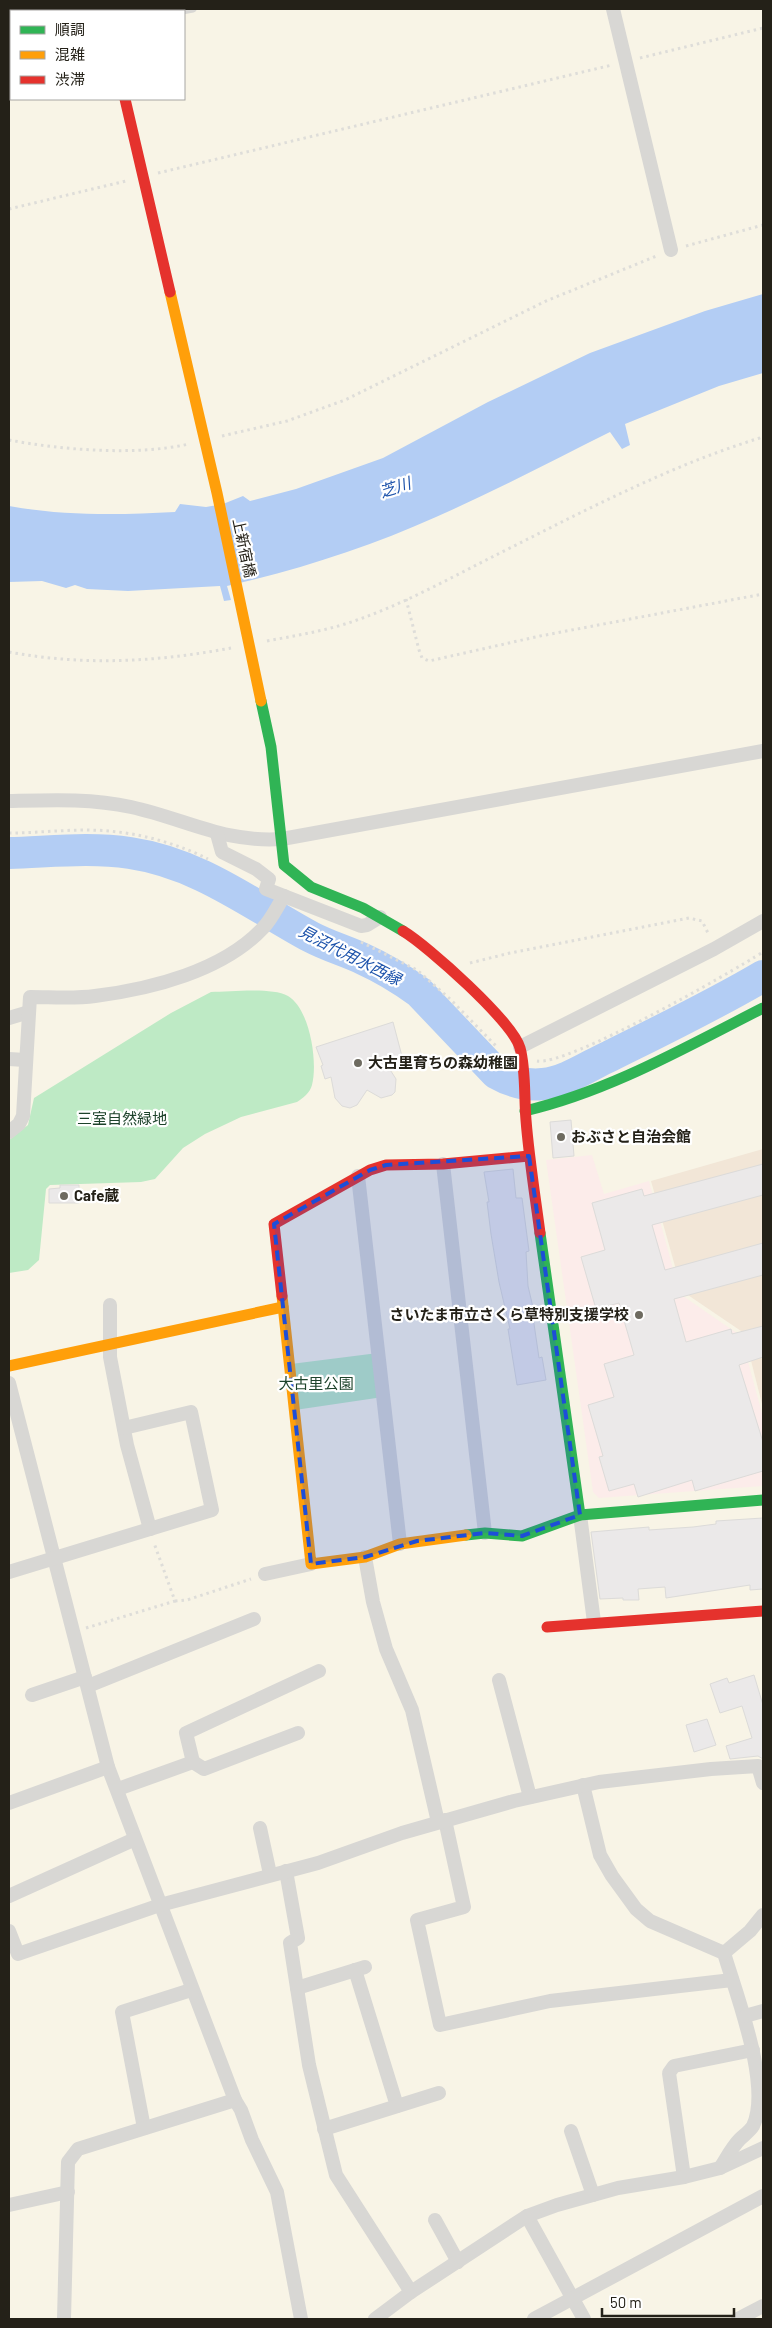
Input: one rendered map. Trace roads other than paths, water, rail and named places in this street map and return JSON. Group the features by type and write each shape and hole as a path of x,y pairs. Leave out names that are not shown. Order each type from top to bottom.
{"street":[{"path":"613,9 671,250"},
{"name":"上新宿橋","path":"126,100 198,409 271,747 284,865 294,876 311,887 380,917 420,941 454,972 506,1025 521,1056"},
{"path":"9,801 75,802 128,806 217,834 261,841 282,839 763,751"},
{"path":"217,834 222,852 256,869 269,879 266,889 361,926 367,925 380,917"},
{"path":"9,1132 19,1124 23,1116 30,997 94,996 158,985 214,963 264,927 284,896"},
{"path":"594,1622 529,1156 521,1056 763,921"},
{"path":"524,1106 563,1102 622,1078 763,1008"},
{"path":"9,1018 28,1012"},
{"path":"9,1059 25,1060"},
{"path":"312,1564 274,1224 358,1176 386,1165 443,1164 529,1156"},
{"path":"443,1164 484,1533"},
{"path":"358,1176 400,1544"},
{"path":"110,1305 108,1345 124,1428 150,1529"},
{"path":"9,1366 283,1307"},
{"path":"9,1383 108,1767 118,1789 191,1990 234,2100 241,2110 252,2140 277,2192 301,2319"},
{"path":"9,1572 212,1510 191,1412 124,1428"},
{"path":"264,1574 312,1564 366,1557 400,1544 484,1533 522,1536 580,1515 763,1500"},
{"path":"366,1557 372,1594 386,1649 412,1710 464,1906 417,1920 440,2025 550,2001 732,1980"},
{"path":"547,1627 594,1622 763,1611"},
{"path":"32,1695 86,1681 254,1619"},
{"path":"298,1733 204,1769 193,1762 186,1733 318,1671"},
{"path":"499,1680 530,1797"},
{"path":"118,1789 193,1762"},
{"path":"9,1931 18,1954 160,1905 326,1860 442,1821 583,1785 711,1768 758,1766 763,1783"},
{"path":"9,1804 108,1767"},
{"path":"583,1785 600,1854 612,1876 636,1909 650,1921 724,1953"},
{"path":"260,1828 270,1874"},
{"path":"9,1896 135,1839"},
{"path":"286,1871 298,1938 290,1943 309,2065 336,2175 410,2292"},
{"path":"724,1953 750,1931 763,1915"},
{"path":"720,2168 738,2140 753,2126 757,2116 760,2082 745,2016 724,1953"},
{"path":"297,1988 360,1968 397,2106"},
{"path":"144,2128 122,2012 191,1990"},
{"path":"745,2016 763,2011"},
{"path":"684,2177 669,2073 674,2066 753,2050"},
{"path":"324,2129 439,2093"},
{"path":"64,2319 68,2162 78,2149 234,2100"},
{"path":"571,2131 592,2195"},
{"path":"375,2319 410,2292 527,2216 592,2195 720,2168 763,2148"},
{"path":"9,2204 68,2192"},
{"path":"534,2319 763,2196"},
{"path":"527,2216 584,2319"},
{"path":"435,2220 458,2262"},
{"path":"738,2319 763,2306"}],"water":[{"name":"芝川","path":"763,294 763,373 719,386 625,424 630,445 622,449 610,432 480,497 411,528 333,557 227,586 231,600 224,601 220,586 128,591 87,589 75,585 66,588 42,581 9,582 9,506 50,512 92,514 175,512 180,504 206,507 223,504 243,496 250,501 296,489 383,458 488,402 590,353 705,311"}],"waterway":[{"name":"見沼代用水西縁","path":"9,853 85,850 115,851 155,858 202,876 311,937 370,962 399,978 419,992 496,1073 524,1084 552,1083 569,1077 707,1007 763,976"}],"place":[{"name":"大古里育ちの森幼稚園","path":"358,1063"},
{"name":"おぶさと自治会館","path":"561,1137"},
{"name":"Cafe蔵","path":"64,1196"},
{"name":"さいたま市立さくら草特別支援学校","path":"639,1315"}],"park label":[{"name":"三室自然緑地","path":"122,1119"},
{"name":"大古里公園","path":"316,1384"}]}
